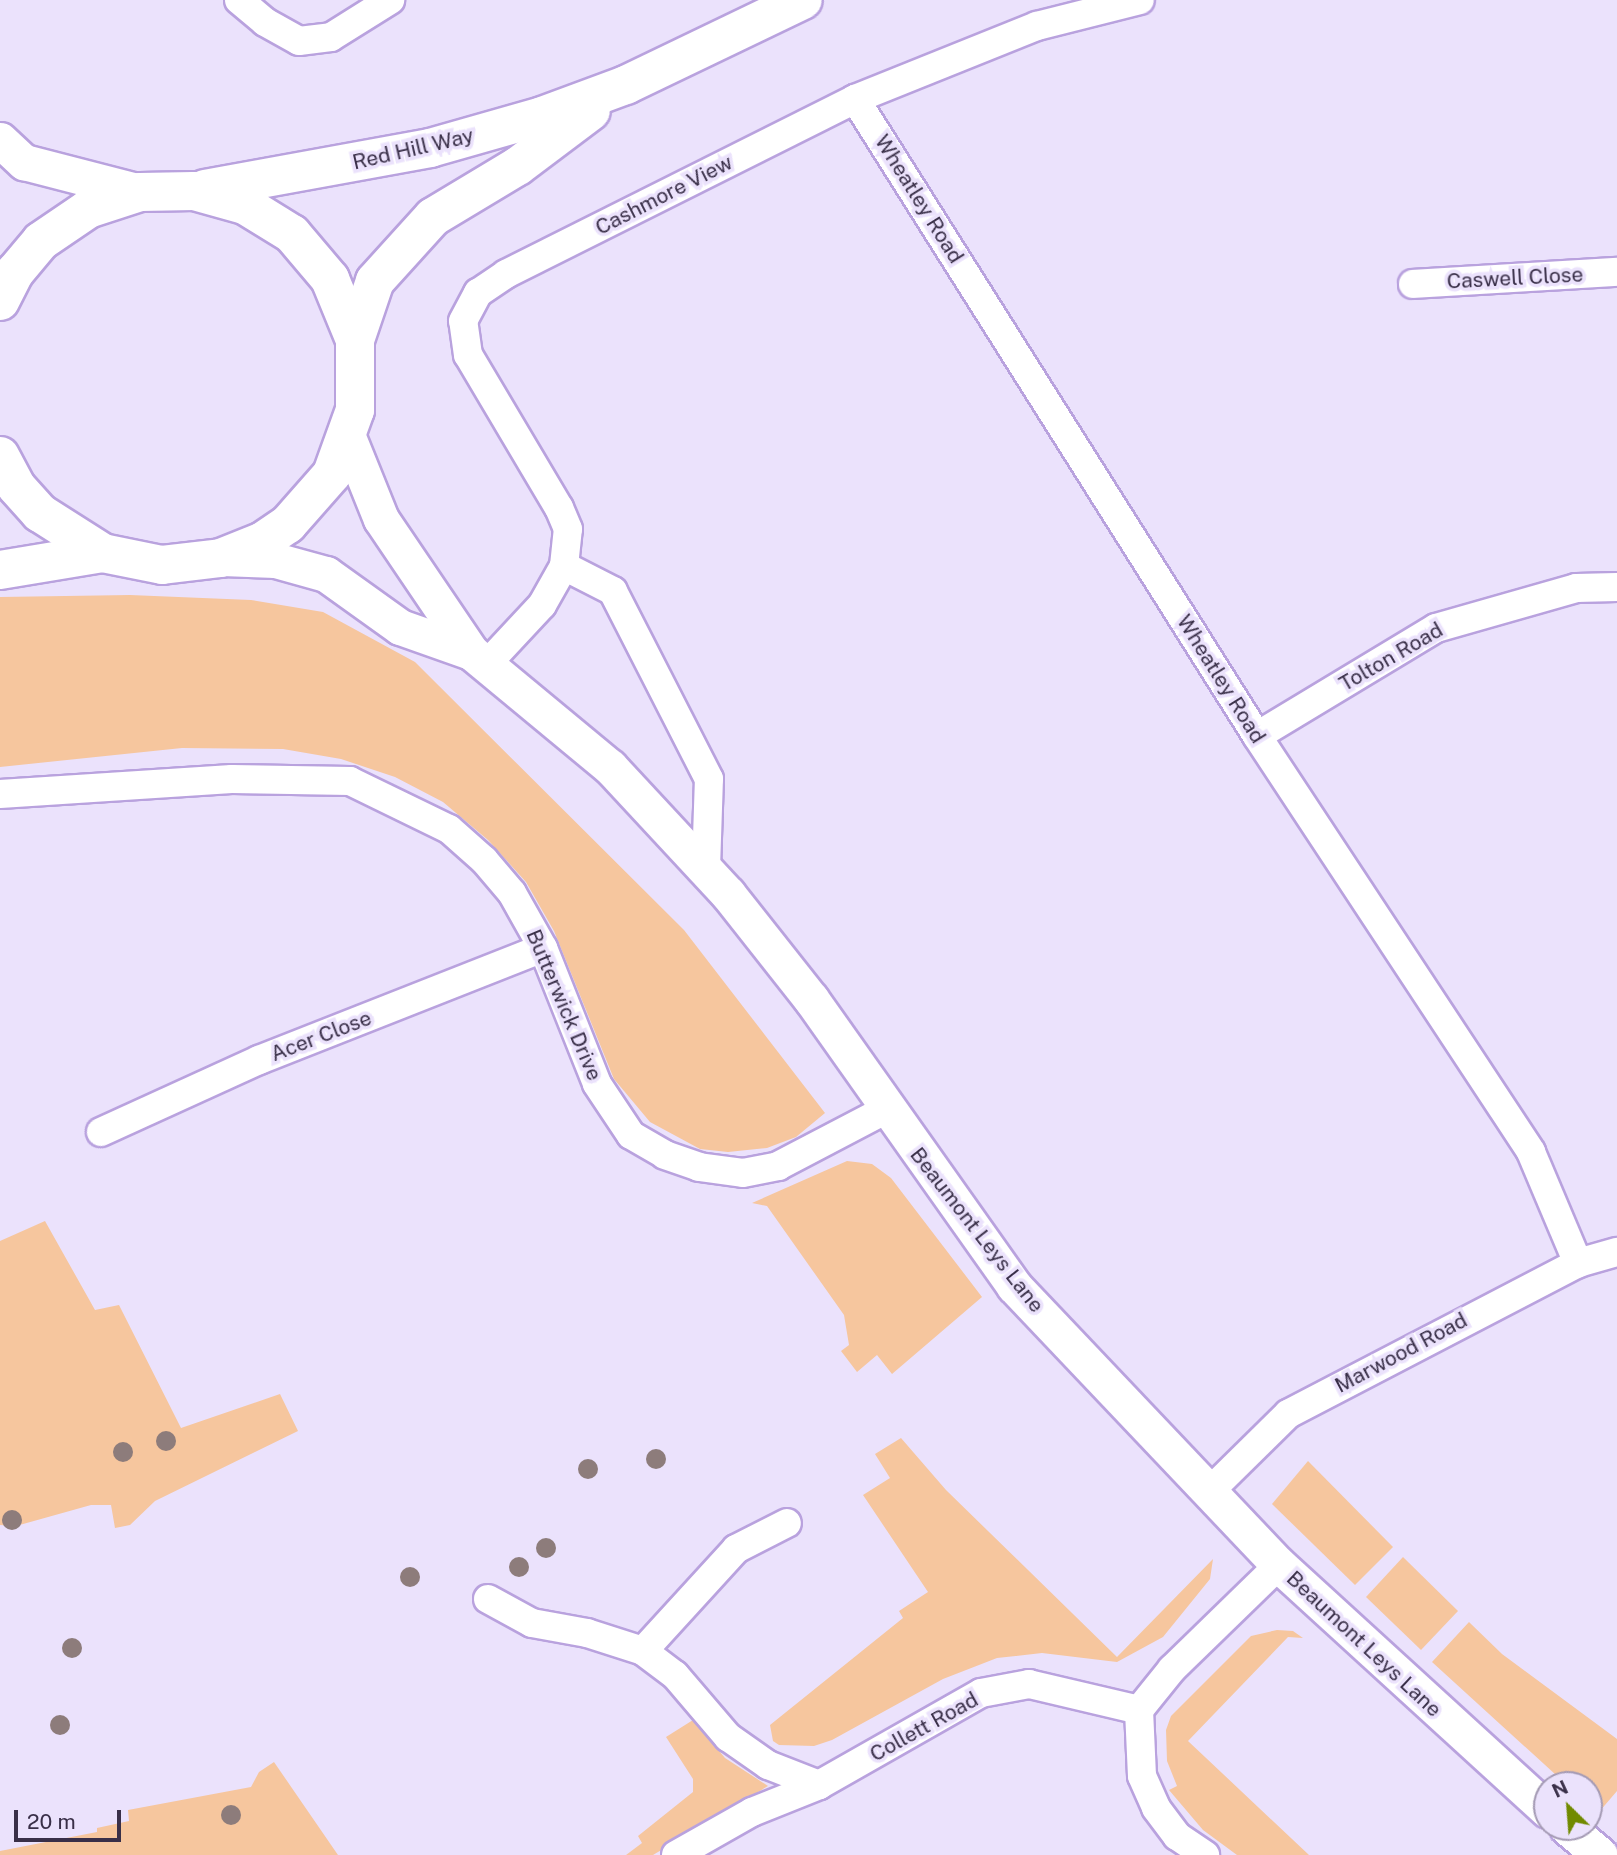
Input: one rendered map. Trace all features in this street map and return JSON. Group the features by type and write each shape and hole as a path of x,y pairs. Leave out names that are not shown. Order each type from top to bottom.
{"highway":[{"name":"Red Hill Way","path":"194,191 430,148 542,117 626,85 803,0"},
{"name":"Red Hill Way","path":"355,340 375,281 433,217 518,166 626,85"},
{"path":"0,301 15,272 41,241 88,209 140,192 194,191 245,205 292,234 330,279 355,340 355,410 348,437 332,474 288,524 261,542 221,558 162,565 103,553 0,570"},
{"path":"0,456 16,486 40,513 103,553"}],"street":[{"path":"239,0 265,22 299,41 331,37 390,0"},
{"name":"Cashmore View","path":"479,658 542,605 565,566 568,529 559,508 468,355 463,321 478,293 506,274 855,99 1037,26 1140,0"},
{"name":"Wheatley Road","path":"855,99 1257,736 1531,1152 1578,1263"},
{"path":"0,140 24,162 140,192"},
{"name":"Caswell Close","path":"1413,284 1617,272"},
{"name":"Beaumont Leys Lane","path":"348,437 381,519 479,658 610,767 706,868 811,999 885,1110 1014,1286 1279,1565 1533,1797"},
{"name":"Beaumont Leys Lane","path":"221,558 275,560 326,574 400,627 479,658"},
{"path":"565,566 613,591 709,779 706,868"},
{"name":"Tolton Road","path":"1257,736 1436,628 1576,588 1617,587"},
{"name":"Butterwick Drive","path":"0,794 232,779 350,781 401,802 457,837 512,893 543,948 597,1084 631,1135 665,1155 699,1167 743,1173 778,1166 885,1110"},
{"name":"Acer Close","path":"101,1132 259,1059 543,948"},
{"name":"Marwood Road","path":"1209,1492 1288,1414 1578,1263 1617,1252"},
{"path":"643,1651 736,1549 787,1523"},
{"path":"1205,1855 1177,1836 1156,1808 1142,1776 1139,1710 1172,1669 1279,1565"},
{"path":"488,1599 532,1623 587,1633 643,1651 675,1675 728,1737 768,1765 819,1785"},
{"name":"Collett Road","path":"676,1855 751,1812 819,1785 981,1693 1029,1685 1139,1710"},
{"path":"1584,1841 1600,1855"}],"shaded area":[{"path":"130,595 251,600 323,612 415,662 684,930 825,1113 796,1137 767,1148 728,1152 700,1149 650,1122 614,1079 554,931 526,882 488,840 443,802 395,777 341,759 283,749 182,748 0,767 0,597"},
{"path":"847,1161 872,1164 891,1178 982,1297 892,1374 877,1355 857,1372 841,1351 849,1345 844,1315 767,1206 752,1203"},
{"path":"45,1221 95,1310 119,1305 181,1428 280,1394 298,1431 155,1501 130,1525 115,1528 111,1505 91,1505 16,1526 0,1525 0,1241"},
{"path":"901,1438 946,1490 1117,1657 1213,1559 1210,1579 1163,1637 1117,1662 1042,1653 997,1658 943,1679 832,1740 814,1746 779,1745 773,1741 770,1725 903,1618 899,1611 928,1592 863,1495 890,1478 875,1454"},
{"path":"1308,1461 1393,1547 1355,1585 1272,1504"},
{"path":"1403,1557 1458,1611 1421,1650 1366,1597"},
{"path":"1469,1622 1502,1654 1617,1739 1617,1791 1603,1807 1603,1771 1552,1771 1432,1662"},
{"path":"1277,1630 1293,1631 1303,1638 1288,1637 1188,1741 1309,1855 1237,1855 1203,1830 1169,1790 1177,1786 1167,1761 1166,1730 1171,1716 1251,1636"},
{"path":"693,1720 725,1758 768,1786 653,1855 626,1855 642,1843 638,1836 693,1792 693,1779 666,1737"},
{"path":"274,1762 338,1855 0,1855 0,1851 97,1832 97,1828 129,1821 128,1810 251,1787 259,1772"}]}
